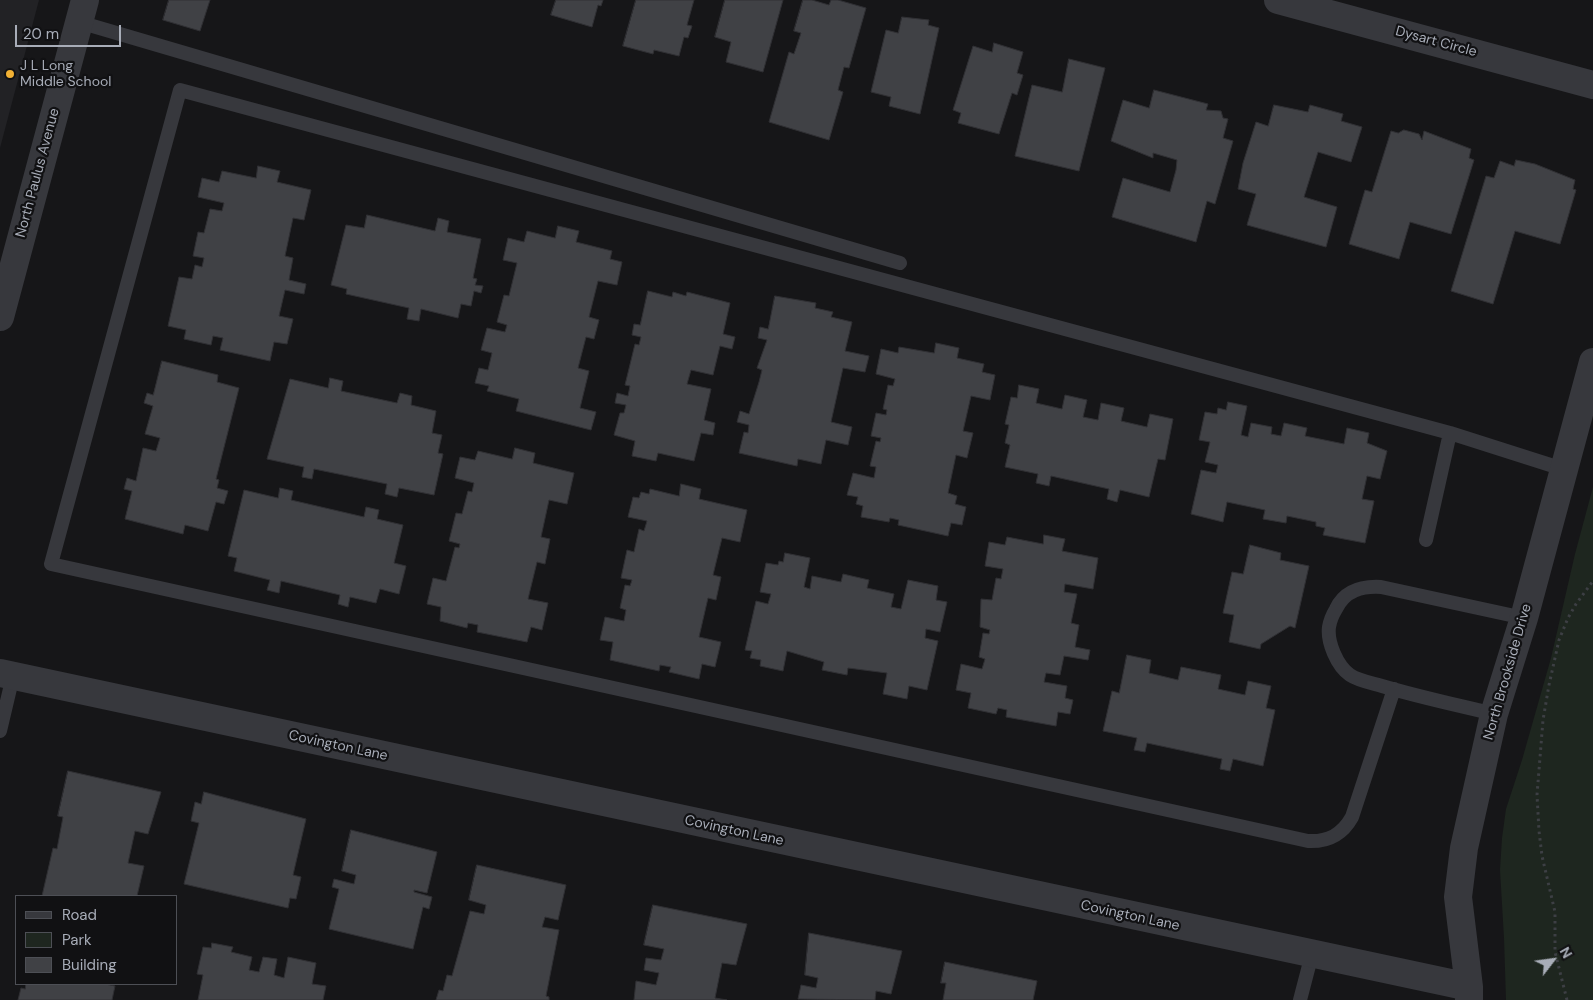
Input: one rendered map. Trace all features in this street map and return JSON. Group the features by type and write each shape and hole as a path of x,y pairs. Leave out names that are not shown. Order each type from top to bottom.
{"street":[{"name":"Dysart Circle","path":"1278,0 1593,85"},
{"name":"North Paulus Avenue","path":"0,317 82,11"},
{"name":"North Brookside Drive","path":"1469,994 1458,897 1464,848 1494,714 1524,618 1593,362"},
{"name":"Covington Lane","path":"6,675 1312,954 1469,994"}],"lane":[{"path":"82,11 900,263"},
{"path":"1394,689 1352,818 1341,832 1332,838 1319,842 1308,841 51,564 180,90 1450,433 1563,468"},
{"path":"1426,540 1450,433"},
{"path":"1494,714 1350,676 1337,661 1333,651 1329,628 1336,608 1345,597 1354,590 1366,587 1381,587 1524,618"},
{"path":"0,731 6,675"},
{"path":"1300,1000 1312,954"}],"path":[{"path":"1567,1000 1555,952 1555,912 1538,831 1537,786 1543,720 1559,640 1576,604 1593,581"}],"shaded area":[{"name":"J L Long Middle School","path":"0,0 39,0 0,148"}],"green space":[{"path":"1593,487 1593,1000 1506,1000 1500,870 1506,809 1551,658"}],"building":[{"path":"169,0 210,0 200,31 163,20"},
{"path":"556,0 603,0 601,6 598,5 592,27 551,15"},
{"path":"636,0 694,0 687,25 692,26 688,38 684,37 679,56 654,50 653,54 623,46"},
{"path":"725,0 783,0 763,72 726,62 731,42 715,37"},
{"path":"803,0 812,0 829,5 831,0 838,0 866,8 849,68 844,67 838,90 843,92 829,140 769,122 789,52 794,54 801,33 794,31"},
{"path":"902,17 929,20 928,25 939,28 920,114 889,106 891,97 871,92 886,30 898,33"},
{"path":"994,43 1023,52 1017,73 1023,75 1017,95 1012,93 999,134 958,123 961,113 953,110 973,46 992,52"},
{"path":"1069,59 1105,68 1079,171 1015,156 1032,85 1062,92"},
{"path":"1154,90 1208,104 1206,110 1221,111 1223,118 1228,119 1223,138 1233,141 1215,204 1207,201 1196,242 1112,217 1123,178 1170,192 1177,160 1153,153 1153,158 1111,141 1123,100 1149,108"},
{"path":"1274,105 1308,112 1310,105 1343,114 1341,121 1362,127 1351,162 1318,152 1304,197 1337,207 1326,247 1247,225 1256,194 1238,189 1243,163 1256,122 1268,126"},
{"path":"1404,130 1419,134 1422,140 1424,131 1471,149 1469,158 1474,160 1451,234 1410,222 1399,259 1349,244 1365,190 1372,192 1391,131 1398,133"},
{"path":"1516,160 1535,164 1575,180 1573,189 1576,190 1560,244 1515,231 1493,304 1451,291 1486,176 1494,178 1500,161 1514,166"},
{"path":"258,166 280,171 277,182 311,190 304,220 293,218 285,256 293,258 289,280 306,284 304,294 285,290 279,316 293,319 287,344 274,342 270,361 220,350 223,338 213,336 211,345 184,339 186,330 168,326 179,277 192,279 195,265 202,267 204,258 193,256 198,232 204,233 210,209 222,211 224,203 198,197 202,178 219,182 222,171 256,178"},
{"path":"367,215 435,231 438,218 449,221 447,232 481,239 473,278 477,279 475,285 483,286 481,293 474,291 471,306 461,304 458,318 421,309 419,321 407,319 409,308 346,294 347,289 331,285 346,225 364,228"},
{"path":"558,226 579,231 576,242 612,251 610,259 622,262 617,285 598,281 589,317 599,320 594,339 586,337 578,368 589,371 580,408 596,412 591,430 516,411 519,399 487,391 489,386 475,383 479,368 488,370 492,353 481,350 487,328 505,332 507,325 497,322 504,295 509,296 517,263 503,260 508,238 524,242 527,231 555,238"},
{"path":"648,291 672,297 673,292 686,296 687,292 730,303 723,334 735,337 732,349 720,346 713,375 691,370 687,384 711,389 704,420 715,423 713,435 701,433 694,461 658,453 656,461 632,456 635,441 614,435 620,413 624,413 626,405 615,403 617,393 628,396 630,386 625,385 635,344 639,345 641,337 632,335 634,324 640,325"},
{"path":"775,296 816,303 815,308 833,312 831,317 852,322 845,351 869,356 865,372 843,368 831,422 852,427 848,445 826,440 821,464 798,459 797,466 739,453 744,432 748,433 749,425 737,422 740,411 749,414 759,382 762,370 757,368 767,340 758,338 760,327 768,329"},
{"path":"936,343 959,348 957,358 984,364 982,372 995,375 990,400 971,396 963,431 973,433 967,458 956,455 948,493 957,496 955,504 966,507 962,525 951,523 948,536 898,525 899,520 890,518 889,522 861,517 863,506 856,504 858,497 847,495 853,473 874,478 876,467 870,466 876,441 880,442 881,438 871,436 876,413 886,415 887,410 883,409 888,385 893,386 895,379 876,374 881,349 898,353 899,347 934,353"},
{"path":"162,361 218,375 217,382 239,388 216,479 219,480 217,488 228,491 224,504 216,502 208,531 185,525 183,534 125,519 132,491 124,489 127,478 136,481 143,448 156,451 160,438 145,434 153,406 144,403 147,393 153,395"},
{"path":"330,378 343,381 341,391 397,403 400,393 412,396 411,405 436,411 432,433 442,435 438,453 443,454 434,495 399,488 397,497 385,494 387,484 314,469 312,479 302,477 304,467 267,459 290,379 328,388"},
{"path":"1019,385 1039,389 1036,403 1062,409 1065,395 1087,400 1083,417 1098,420 1101,403 1124,408 1121,421 1147,427 1150,414 1173,419 1165,460 1158,459 1149,497 1120,490 1117,502 1107,499 1109,489 1051,476 1049,486 1036,483 1038,474 1005,467 1010,445 1005,443 1009,425 1005,424 1011,397 1017,398"},
{"path":"1228,402 1247,406 1241,435 1248,437 1251,423 1272,427 1271,434 1281,436 1284,423 1307,428 1305,436 1344,444 1347,428 1369,433 1367,443 1387,451 1380,479 1367,476 1362,499 1374,501 1365,543 1323,535 1325,528 1316,526 1316,522 1287,516 1286,523 1263,519 1265,510 1227,502 1223,522 1191,514 1201,470 1216,473 1218,465 1205,462 1210,442 1199,440 1205,412 1217,414 1218,408 1226,410"},
{"path":"515,448 535,453 533,463 574,473 567,504 549,500 541,537 550,539 545,564 537,562 528,599 548,603 542,630 531,627 527,642 477,632 478,625 468,623 467,628 440,621 441,607 427,604 433,578 446,581 455,547 459,548 460,544 449,541 456,513 462,514 468,491 472,492 474,483 455,478 460,457 475,460 478,451 512,459"},
{"path":"681,484 701,489 699,499 747,510 740,542 722,538 713,575 721,577 716,600 708,598 699,637 721,642 715,667 702,664 699,679 669,672 671,667 660,665 659,671 610,660 613,642 600,640 605,617 624,621 626,610 620,608 625,585 630,586 632,580 621,578 627,550 634,552 639,529 644,531 647,521 628,517 633,497 639,498 641,492 649,494 650,489 679,496"},
{"path":"280,488 293,491 291,500 364,517 366,507 379,510 377,519 403,525 394,563 406,566 399,594 380,589 376,603 350,597 348,607 338,604 340,595 281,581 279,593 267,590 270,580 234,571 237,558 228,556 244,490 278,498"},
{"path":"1044,535 1065,539 1062,551 1098,558 1093,589 1065,584 1064,592 1077,594 1071,623 1079,625 1075,647 1090,650 1088,660 1064,656 1060,675 1046,673 1044,682 1067,686 1065,698 1073,700 1070,714 1058,712 1056,726 1006,717 1007,710 998,708 996,714 968,708 971,693 956,690 961,664 982,669 985,659 979,657 983,633 989,634 990,630 980,627 981,599 992,600 996,578 1001,579 1003,569 985,566 989,542 1005,545 1007,537 1043,544"},
{"path":"1250,545 1281,553 1280,560 1309,566 1295,628 1290,626 1261,644 1260,649 1229,642 1234,615 1223,613 1232,572 1243,574"},
{"path":"785,553 810,558 804,587 810,589 812,576 841,582 843,574 869,580 867,588 894,594 891,607 901,609 908,580 938,586 936,600 947,602 940,632 926,629 925,638 938,641 927,690 909,686 907,699 883,694 887,673 848,668 847,675 822,670 824,662 787,651 783,671 760,666 761,660 750,658 752,651 745,650 756,601 768,604 771,594 760,592 766,563 778,565 779,561 783,562"},
{"path":"1127,655 1151,660 1149,673 1178,680 1181,667 1221,675 1218,689 1245,695 1248,681 1271,686 1266,708 1275,710 1263,766 1233,759 1230,771 1220,769 1222,759 1147,743 1145,752 1134,750 1137,738 1103,731 1112,691 1119,693"},
{"path":"68,771 161,792 148,834 135,831 128,863 144,866 137,895 42,895 53,848 57,849 63,817 58,816"},
{"path":"204,792 306,819 293,875 301,877 296,899 290,898 288,908 184,884 199,823 191,821 195,802 201,804"},
{"path":"351,830 437,852 427,893 414,890 414,892 432,897 429,909 423,907 413,949 329,929 339,889 332,887 334,879 354,884 356,875 342,871"},
{"path":"477,865 566,885 558,920 545,917 542,927 559,930 546,996 549,997 549,1000 436,1000 439,990 443,991 447,975 452,976 470,911 484,914 486,905 469,900"},
{"path":"653,905 747,924 736,965 722,963 715,998 727,1000 634,1000 636,981 656,985 659,973 644,970 646,958 661,960 664,949 644,945"},
{"path":"809,933 902,951 891,994 876,991 875,1000 798,999 801,985 816,988 818,978 805,975"},
{"path":"212,943 233,947 231,952 252,957 249,970 259,972 263,957 277,959 274,975 284,978 288,957 316,963 312,984 326,986 323,1000 198,1000 203,975 197,974 203,947 211,948"},
{"path":"945,962 1037,981 1033,1000 943,1000 946,983 941,983"},
{"path":"26,985 115,986 112,1000 18,1000 21,988 25,989"}],"place":[{"name":"J L Long Middle School","path":"10,74"}]}
